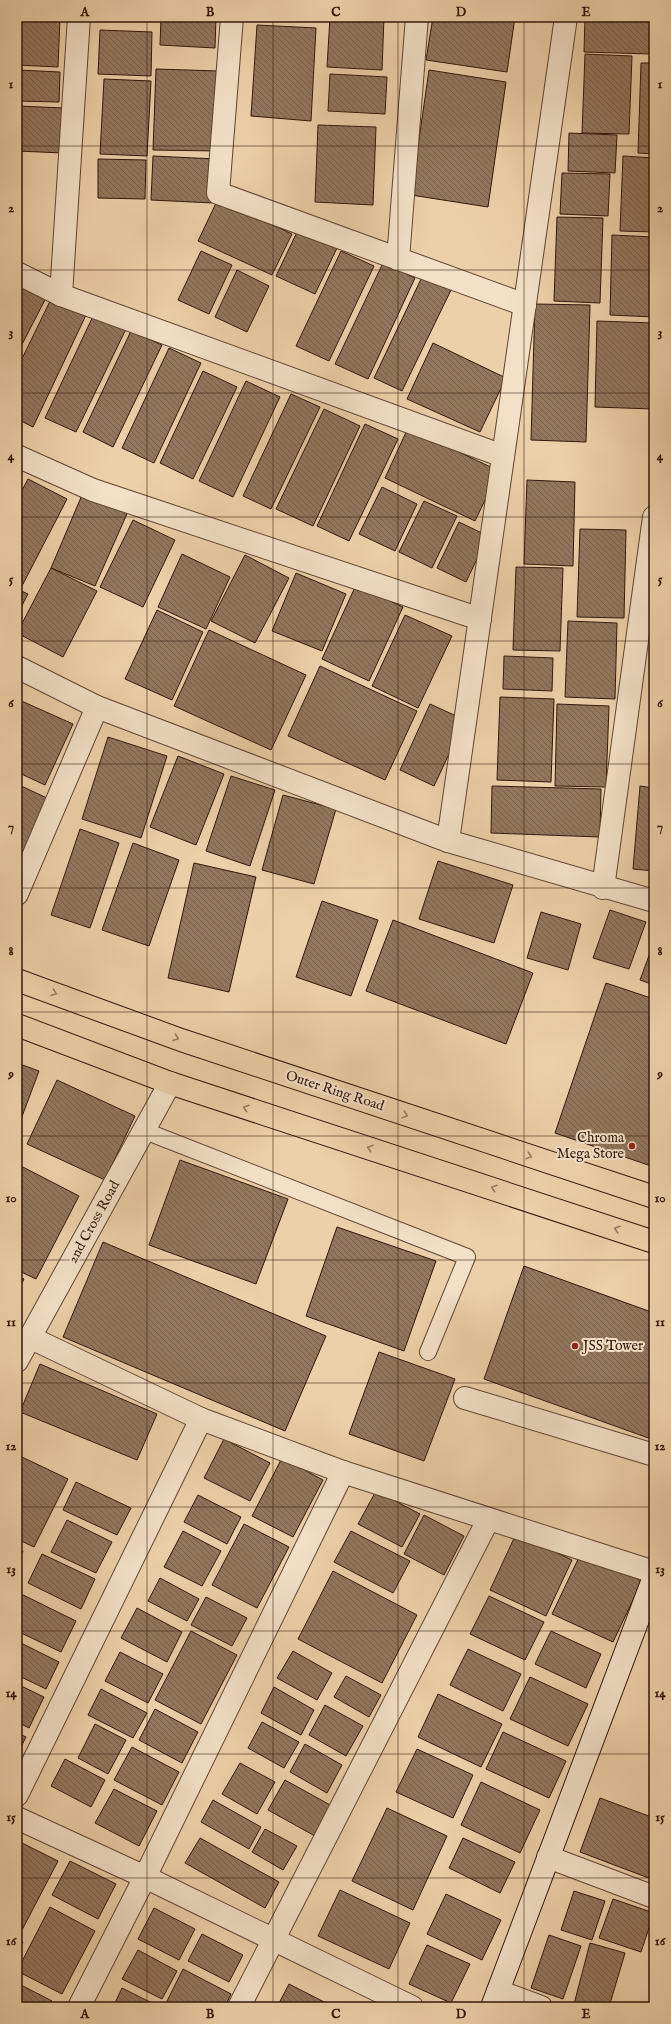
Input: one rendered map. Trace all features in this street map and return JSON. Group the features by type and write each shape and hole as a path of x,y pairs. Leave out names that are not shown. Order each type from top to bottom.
{"highway":[{"name":"Outer Ring Road","path":"17,980 181,1040 654,1197"},
{"path":"17,1025 170,1083 654,1242"}],"street":[{"path":"61,295 79,17"},
{"path":"232,17 218,193 525,305"},
{"path":"398,259 417,17"},
{"path":"448,841 566,17"},
{"path":"17,273 61,295 503,456"},
{"path":"17,456 93,490 480,619"},
{"path":"604,888 654,517"},
{"path":"17,667 97,707 448,841 654,902"},
{"path":"17,894 97,707"},
{"name":"2nd Cross Road","path":"17,1361 145,1131 170,1083"},
{"path":"29,1337 202,1419 343,1472 488,1520 654,1572"},
{"path":"465,1398 654,1455"},
{"path":"17,1795 202,1419"},
{"path":"79,2007 145,1877 343,1472"},
{"path":"239,2007 488,1520"},
{"path":"541,2007 495,1999 654,1577"},
{"path":"17,1818 145,1877 404,2005"},
{"path":"548,1857 654,1897"}],"lane":[{"path":"145,1131 467,1257 428,1352"}],"building":[{"path":"17,17 60,17 58,67 17,65"},
{"path":"161,17 216,17 215,48 160,45"},
{"path":"330,17 384,17 382,70 327,67"},
{"path":"433,17 515,17 507,72 426,60"},
{"path":"585,17 652,17 651,54 584,52"},
{"path":"257,25 316,28 311,121 251,116"},
{"path":"100,30 152,32 151,76 98,74"},
{"path":"585,54 632,56 629,134 582,133"},
{"path":"641,63 654,63 654,154 638,153"},
{"path":"156,69 219,71 217,151 153,150"},
{"path":"17,70 60,72 59,102 17,101"},
{"path":"429,70 506,82 488,207 411,195"},
{"path":"330,74 387,77 385,114 328,111"},
{"path":"104,79 151,81 147,156 100,154"},
{"path":"17,106 64,108 63,153 17,151"},
{"path":"318,125 376,127 373,205 315,202"},
{"path":"569,133 617,135 615,173 568,171"},
{"path":"153,156 216,159 213,203 151,200"},
{"path":"623,156 654,158 654,232 620,231"},
{"path":"98,159 146,160 145,199 98,198"},
{"path":"562,173 610,174 608,216 560,214"},
{"path":"218,199 292,234 272,275 198,241"},
{"path":"557,217 603,218 600,303 554,301"},
{"path":"299,228 338,246 315,294 276,276"},
{"path":"612,235 654,237 654,317 610,315"},
{"path":"201,251 232,265 209,314 178,300"},
{"path":"341,251 374,266 329,361 296,346"},
{"path":"383,263 415,278 368,379 335,364"},
{"path":"237,270 269,286 247,332 215,317"},
{"path":"422,277 451,290 402,391 374,378"},
{"path":"17,281 47,296 17,354"},
{"path":"52,297 87,313 33,427 17,419 17,369"},
{"path":"535,304 590,305 586,442 531,440"},
{"path":"95,312 127,327 76,432 45,418"},
{"path":"597,321 654,323 653,409 595,407"},
{"path":"131,331 162,345 113,447 83,432"},
{"path":"433,343 506,378 480,432 407,399"},
{"path":"169,348 201,363 154,463 122,448"},
{"path":"203,371 237,387 193,479 160,463"},
{"path":"246,381 280,397 233,497 199,481"},
{"path":"291,394 320,407 271,509 243,496"},
{"path":"324,409 360,426 313,526 276,509"},
{"path":"365,424 398,439 349,541 317,526"},
{"path":"408,428 499,471 475,521 385,478"},
{"path":"17,459 25,463 17,481"},
{"path":"28,479 67,499 22,586 17,583 17,500"},
{"path":"527,480 575,482 573,566 524,564"},
{"path":"382,487 417,504 395,551 359,534"},
{"path":"85,488 130,507 95,586 51,568"},
{"path":"424,501 457,516 432,568 399,552"},
{"path":"133,520 175,540 143,607 100,587"},
{"path":"459,522 488,536 466,582 437,568"},
{"path":"580,529 626,530 624,618 577,617"},
{"path":"182,554 230,577 206,629 158,607"},
{"path":"245,555 289,578 255,643 211,621"},
{"path":"516,567 563,568 560,651 513,650"},
{"path":"51,568 97,591 63,657 17,633"},
{"path":"296,573 346,594 322,651 272,631"},
{"path":"356,585 403,607 369,681 322,659"},
{"path":"17,589 28,594 17,615"},
{"path":"157,610 203,632 172,700 125,679"},
{"path":"405,615 452,636 418,708 372,686"},
{"path":"568,621 617,623 615,699 565,697"},
{"path":"209,630 306,675 271,750 174,706"},
{"path":"504,656 553,658 552,691 503,689"},
{"path":"320,666 417,711 385,780 288,736"},
{"path":"500,697 554,699 551,782 497,780"},
{"path":"17,699 73,724 45,785 17,772"},
{"path":"430,704 465,720 434,786 400,770"},
{"path":"557,704 609,706 606,787 555,786"},
{"path":"108,737 167,756 141,838 82,819"},
{"path":"654,754 654,773 652,773"},
{"path":"178,756 224,774 196,845 150,827"},
{"path":"231,776 275,790 250,866 206,851"},
{"path":"17,784 49,799 17,868"},
{"path":"492,786 601,789 600,837 491,833"},
{"path":"640,786 654,788 654,871 633,869"},
{"path":"283,795 336,809 314,884 262,870"},
{"path":"80,829 119,843 90,928 51,915"},
{"path":"133,843 179,860 149,946 102,930"},
{"path":"438,861 513,885 494,943 419,919"},
{"path":"194,863 256,877 229,992 168,978"},
{"path":"322,901 378,920 351,996 296,977"},
{"path":"610,910 646,922 629,969 593,958"},
{"path":"541,912 581,924 568,970 527,958"},
{"path":"393,920 533,973 506,1044 366,991"},
{"path":"654,942 654,985 640,980"},
{"path":"606,983 654,999 654,1167 555,1133"},
{"path":"17,1063 39,1071 17,1130"},
{"path":"57,1080 135,1116 105,1180 27,1144"},
{"path":"180,1160 288,1199 256,1284 149,1245"},
{"path":"17,1164 79,1196 36,1279 17,1270"},
{"path":"337,1227 436,1261 404,1351 306,1316"},
{"path":"103,1242 326,1336 285,1431 63,1337"},
{"name":"JSS Tower","path":"524,1266 654,1313 654,1440 484,1379"},
{"path":"17,1276 24,1279 17,1293"},
{"path":"379,1352 455,1379 424,1461 349,1434"},
{"path":"40,1364 157,1414 137,1460 20,1412"},
{"path":"224,1439 270,1463 250,1501 204,1478"},
{"path":"22,1457 68,1479 34,1547 17,1539 17,1468"},
{"path":"282,1458 323,1480 293,1537 252,1516"},
{"path":"76,1482 131,1508 117,1535 63,1510"},
{"path":"376,1491 420,1514 402,1547 358,1524"},
{"path":"198,1495 241,1517 227,1544 184,1522"},
{"path":"424,1515 464,1536 444,1575 404,1554"},
{"path":"67,1520 112,1542 96,1573 51,1552"},
{"path":"244,1524 289,1547 257,1608 212,1585"},
{"path":"183,1531 221,1551 202,1586 164,1567"},
{"path":"351,1531 410,1561 393,1593 334,1562"},
{"path":"516,1534 572,1560 546,1616 490,1590"},
{"path":"17,1548 23,1551 17,1563"},
{"path":"581,1553 642,1581 613,1642 552,1614"},
{"path":"42,1554 95,1579 81,1609 28,1583"},
{"path":"333,1571 417,1615 382,1683 298,1639"},
{"path":"160,1578 199,1599 187,1621 148,1601"},
{"path":"17,1592 76,1621 61,1652 17,1631"},
{"path":"489,1596 544,1622 525,1660 470,1634"},
{"path":"206,1597 247,1618 232,1646 191,1625"},
{"path":"137,1608 182,1632 167,1662 121,1638"},
{"path":"191,1631 237,1655 201,1724 155,1700"},
{"path":"551,1631 601,1654 586,1688 535,1664"},
{"path":"17,1641 59,1662 46,1689 17,1675"},
{"path":"468,1649 521,1674 503,1711 450,1685"},
{"path":"293,1651 332,1673 317,1700 277,1678"},
{"path":"120,1652 163,1674 148,1703 105,1681"},
{"path":"346,1676 381,1695 369,1717 334,1697"},
{"path":"530,1677 588,1704 568,1746 510,1719"},
{"path":"17,1684 44,1697 29,1728 17,1722"},
{"path":"274,1687 314,1710 301,1735 261,1713"},
{"path":"101,1689 147,1713 133,1738 88,1715"},
{"path":"438,1694 502,1724 481,1767 418,1737"},
{"path":"325,1705 363,1726 346,1756 309,1735"},
{"path":"155,1709 198,1732 182,1763 139,1740"},
{"path":"262,1722 299,1742 284,1768 248,1748"},
{"path":"95,1724 126,1740 108,1774 78,1758"},
{"path":"503,1732 566,1761 549,1798 486,1769"},
{"path":"17,1733 26,1737 17,1755"},
{"path":"305,1744 342,1765 327,1793 290,1772"},
{"path":"132,1747 179,1772 162,1805 114,1780"},
{"path":"417,1749 473,1775 453,1818 396,1792"},
{"path":"65,1759 105,1780 91,1807 51,1786"},
{"path":"240,1763 275,1782 257,1814 222,1794"},
{"path":"285,1780 332,1806 315,1836 268,1810"},
{"path":"481,1782 540,1810 520,1853 461,1825"},
{"path":"114,1789 157,1811 139,1846 95,1823"},
{"path":"600,1798 654,1818 654,1880 580,1852"},
{"path":"213,1800 261,1827 249,1849 201,1822"},
{"path":"387,1808 447,1836 413,1910 352,1881"},
{"path":"265,1829 297,1846 283,1870 252,1852"},
{"path":"200,1838 279,1882 265,1908 185,1863"},
{"path":"463,1838 515,1862 500,1893 449,1868"},
{"path":"22,1843 58,1861 22,1930 17,1928 17,1852"},
{"path":"70,1861 116,1884 98,1919 52,1895"},
{"path":"340,1890 410,1923 389,1969 318,1936"},
{"path":"574,1891 605,1901 592,1940 561,1930"},
{"path":"446,1894 501,1920 482,1960 427,1934"},
{"path":"613,1899 654,1913 641,1952 599,1938"},
{"path":"50,1907 95,1931 62,1994 17,1971"},
{"path":"154,1908 195,1929 179,1960 138,1939"},
{"path":"202,1934 243,1955 229,1982 188,1961"},
{"path":"549,1935 581,1946 563,1999 531,1988"},
{"path":"17,1939 23,1942 17,1954"},
{"path":"590,1943 625,1953 609,2007 585,2007 574,2004"},
{"path":"427,1945 470,1964 451,2003 409,1984"},
{"path":"138,1950 177,1971 162,1999 122,1979"},
{"path":"183,1969 231,1994 225,2007 179,2007 167,2001"},
{"path":"17,1983 52,2001 48,2007 17,2007"},
{"path":"289,1984 330,2005 329,2007 277,2007"},
{"path":"122,1988 160,2007 113,2007"}],"place":[{"name":"Chroma Mega Store","path":"632,1146"},
{"name":"JSS Tower","path":"575,1346"}]}
